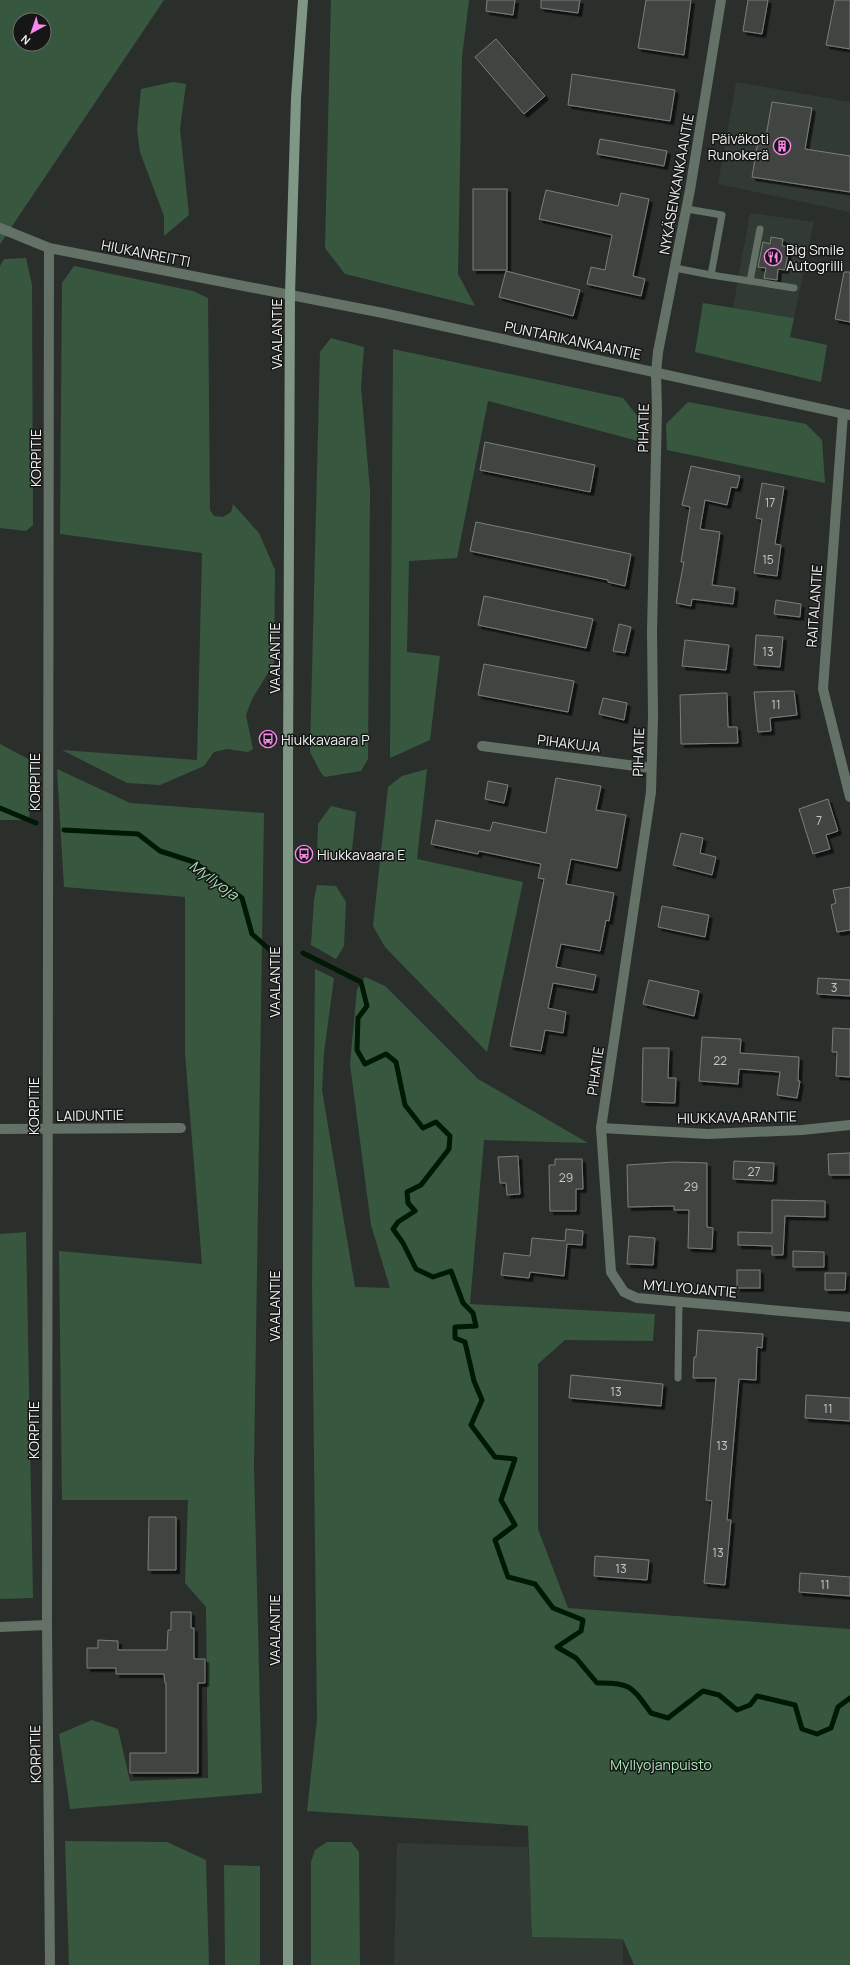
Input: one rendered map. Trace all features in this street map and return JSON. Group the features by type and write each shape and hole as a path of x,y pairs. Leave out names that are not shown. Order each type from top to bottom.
{"street":[{"name":"VAALANTIE","path":"288,1965 288,768 290,294 296,98 303,0"},
{"name":"NYKÄSENKANKAANTIE","path":"656,373 658,352 687,208 721,0"},
{"name":"HIUKANREITTI","path":"0,228 50,248 155,270 290,294"},
{"name":"KORPITIE","path":"50,248 47,1129 47,1626 50,1965"},
{"name":"PUNTARIKANKAANTIE","path":"290,294 846,415"},
{"name":"PIHATIE","path":"601,1128 651,792 652,632 658,410 656,373"},
{"name":"RAITALANTIE","path":"846,415 823,689 850,797"},
{"name":"PIHAKUJA","path":"482,746 651,768"},
{"name":"HIUKKAVAARANTIE","path":"601,1128 708,1134 802,1130 850,1125"},
{"name":"LAIDUNTIE","path":"0,1129 181,1128"},
{"name":"MYLLYOJANTIE","path":"601,1128 611,1272 624,1292 637,1298 850,1317"},
{"path":"0,1627 47,1626"}],"lane":[{"path":"687,208 722,215 711,275"},
{"path":"750,281 760,229"},
{"path":"675,268 794,288"},
{"path":"678,1378 679,1302"}],"shaded area":[{"path":"736,82 850,102 850,212 718,184"},
{"path":"750,213 814,222 794,318 733,308"},
{"path":"397,1843 528,1847 533,1937 623,1939 623,1965 394,1965"}],"green space":[{"path":"0,0 164,0 0,244"},
{"path":"331,0 469,0 462,57 458,274 475,306 345,274 325,248"},
{"path":"173,82 186,84 180,129 189,215 164,236 164,216 140,152 137,129 141,89"},
{"path":"26,258 32,285 33,525 26,531 0,528 0,266 4,259"},
{"path":"74,266 193,291 208,298 210,510 214,516 223,517 231,512 233,504 259,533 275,570 274,663 252,699 246,715 253,749 248,752 227,749 214,752 204,766 160,785 127,783 62,750 197,760 202,553 60,534 62,283"},
{"path":"703,303 794,318 790,337 827,345 821,382 695,352"},
{"path":"331,338 364,347 361,387 370,490 368,759 361,771 325,777 321,773 310,752 320,352"},
{"path":"393,349 623,398 638,417 638,441 488,401 457,558 409,561 407,652 440,656 430,740 390,758"},
{"path":"688,402 806,424 822,440 825,483 667,450 666,424"},
{"path":"0,744 34,762 29,820 0,820"},
{"path":"57,769 130,803 264,813 254,1466 262,1793 70,1809 59,1734 92,1720 118,1729 130,1781 208,1778 206,1607 185,1583 188,1500 62,1500 59,1251 202,1264 185,1053 185,897 64,887"},
{"path":"427,769 417,859 523,882 487,1052 385,947 373,926 388,787 402,776"},
{"path":"331,806 356,812 351,859 317,857 318,824"},
{"path":"317,885 336,886 346,902 344,946 336,959 311,945 314,900"},
{"name":"Myllyojanpuisto","path":"315,969 334,978 324,1053 322,1090 355,1287 390,1288 371,1225 350,1064 357,989 365,977 385,986 478,1079 588,1143 484,1140 470,1304 655,1314 653,1341 565,1340 538,1364 538,1529 568,1608 850,1629 850,1965 634,1965 623,1939 532,1937 528,1826 307,1811 317,1719 312,1285"},
{"path":"26,1232 33,1598 0,1599 0,1234"},
{"path":"65,1841 167,1842 206,1860 209,1965 69,1965"},
{"path":"327,1842 351,1842 359,1852 360,1965 311,1965 311,1862 315,1850"},
{"path":"224,1865 260,1866 260,1965 225,1965"}],"building":[{"path":"487,0 515,0 513,15 486,11"},
{"path":"541,0 580,0 578,13 541,8"},
{"path":"646,0 691,0 684,55 638,48"},
{"path":"748,0 768,0 762,34 743,31"},
{"path":"835,0 850,0 850,49 826,45"},
{"path":"496,39 545,96 524,114 475,57"},
{"path":"572,74 675,90 670,121 568,105"},
{"name":"Päiväkoti Runokerä","path":"772,102 812,108 805,149 850,156 850,192 752,177 758,141 765,142"},
{"path":"600,139 667,151 664,166 597,154"},
{"path":"473,189 507,189 507,270 473,270"},
{"path":"546,190 618,206 621,193 649,199 633,276 645,279 641,296 587,284 591,267 605,270 612,235 539,219"},
{"name":"Big Smile Autogrilli","path":"771,237 783,239 782,246 789,247 785,270 778,269 777,280 764,278 766,268 758,267 763,242 770,244"},
{"path":"506,271 580,290 573,316 499,297"},
{"path":"844,272 850,272 850,322 835,319"},
{"path":"485,442 595,465 590,492 480,470"},
{"path":"691,466 740,476 737,488 731,487 727,505 705,500 700,529 720,532 712,585 735,588 733,604 692,599 691,606 676,603 684,562 681,562 690,507 682,505"},
{"path":"762,483 784,487 775,544 781,545 777,576 754,573 762,519 756,518"},
{"path":"476,522 631,554 625,586 608,582 608,580 470,551"},
{"path":"484,596 593,619 586,648 478,625"},
{"path":"776,600 801,604 800,617 774,614"},
{"path":"619,624 631,627 625,653 613,651"},
{"path":"756,635 783,637 780,667 754,665"},
{"path":"685,640 729,645 726,670 682,666"},
{"path":"484,664 574,681 568,712 478,695"},
{"path":"794,691 797,715 770,718 771,731 758,732 754,692"},
{"path":"727,693 728,727 737,727 738,743 681,744 680,695"},
{"path":"603,698 627,703 624,720 599,714"},
{"path":"556,778 601,786 596,810 626,815 617,868 571,859 566,884 614,893 609,921 606,920 600,951 561,944 556,967 596,975 593,990 553,983 548,1008 566,1012 563,1033 545,1030 541,1051 510,1046 544,879 538,878 541,864 479,851 478,854 431,844 436,820 490,831 493,822 546,833"},
{"path":"488,781 508,785 504,803 485,799"},
{"path":"828,799 838,831 826,835 830,849 813,854 799,809"},
{"path":"681,833 703,838 700,853 716,857 712,875 673,865"},
{"path":"850,887 850,930 837,932 831,905 836,903 833,890"},
{"path":"662,906 709,915 705,937 658,927"},
{"path":"818,978 850,980 850,996 817,994"},
{"path":"649,980 699,991 694,1016 643,1004"},
{"path":"833,1028 850,1029 850,1077 836,1076 837,1052 832,1052"},
{"path":"702,1037 741,1039 740,1053 799,1057 798,1081 800,1081 797,1098 777,1095 780,1072 739,1069 738,1084 699,1081"},
{"path":"643,1048 669,1048 668,1078 676,1078 675,1103 642,1102"},
{"path":"850,1153 850,1175 829,1175 828,1154"},
{"path":"518,1156 520,1194 507,1195 506,1183 500,1183 498,1157"},
{"path":"555,1159 582,1159 583,1189 576,1189 576,1211 550,1211 549,1165 555,1165"},
{"path":"734,1161 774,1163 773,1181 733,1179"},
{"path":"674,1162 707,1163 707,1227 713,1228 712,1249 688,1248 689,1210 674,1210 674,1206 628,1207 627,1165"},
{"path":"772,1200 825,1201 825,1217 785,1216 783,1255 772,1255 772,1246 738,1245 738,1232 772,1233"},
{"path":"566,1229 583,1231 582,1245 567,1244 564,1276 530,1272 529,1278 501,1275 504,1253 530,1256 532,1238 565,1241"},
{"path":"629,1236 655,1238 653,1265 627,1264"},
{"path":"793,1251 824,1252 824,1267 793,1267"},
{"path":"737,1270 760,1270 760,1288 737,1288"},
{"path":"825,1273 846,1273 845,1290 825,1290"},
{"path":"698,1330 763,1334 762,1348 757,1347 756,1380 739,1379 727,1520 731,1520 725,1585 704,1583 712,1501 706,1500 716,1378 693,1378"},
{"path":"571,1375 663,1384 661,1406 569,1398"},
{"path":"806,1395 850,1398 850,1421 805,1418"},
{"path":"149,1517 176,1517 176,1570 148,1570"},
{"path":"595,1556 649,1560 647,1580 594,1576"},
{"path":"800,1573 850,1577 850,1596 799,1592"},
{"path":"171,1612 191,1612 191,1628 194,1628 194,1659 205,1659 205,1683 198,1683 198,1773 130,1773 130,1753 166,1753 166,1683 164,1674 116,1674 116,1668 87,1668 87,1648 98,1648 98,1640 118,1641 118,1650 167,1650 168,1630 171,1630"}],"waterway":[{"name":"Myllyoja","path":"0,808 36,823"},
{"name":"Myllyoja","path":"64,830 138,834 160,851 194,862 242,898 252,934 269,949"},
{"name":"Myllyoja","path":"303,953 361,982 367,1006 358,1018 357,1050 365,1064 386,1054 396,1062 405,1105 423,1128 436,1122 450,1136 449,1149 421,1185 407,1192 408,1203 415,1211 398,1222 393,1229 403,1243 416,1269 433,1277 451,1271 463,1303 473,1313 476,1326 455,1327 455,1338 465,1342 474,1381 482,1400 471,1425 495,1457 515,1459 501,1500 515,1525 495,1540 508,1577 535,1584 553,1608 583,1620 581,1631 557,1647 576,1658 597,1683 624,1685 635,1692 651,1713 668,1718 703,1691 719,1695 737,1710 750,1705 757,1696 795,1705 802,1729 817,1734 831,1728 838,1707 850,1698"}],"place":[{"name":"Päiväkoti Runokerä","path":"782,146"},
{"name":"Big Smile Autogrilli","path":"773,257"},
{"name":"Hiukkavaara P","path":"268,739"},
{"name":"Hiukkavaara E","path":"304,854"}]}
